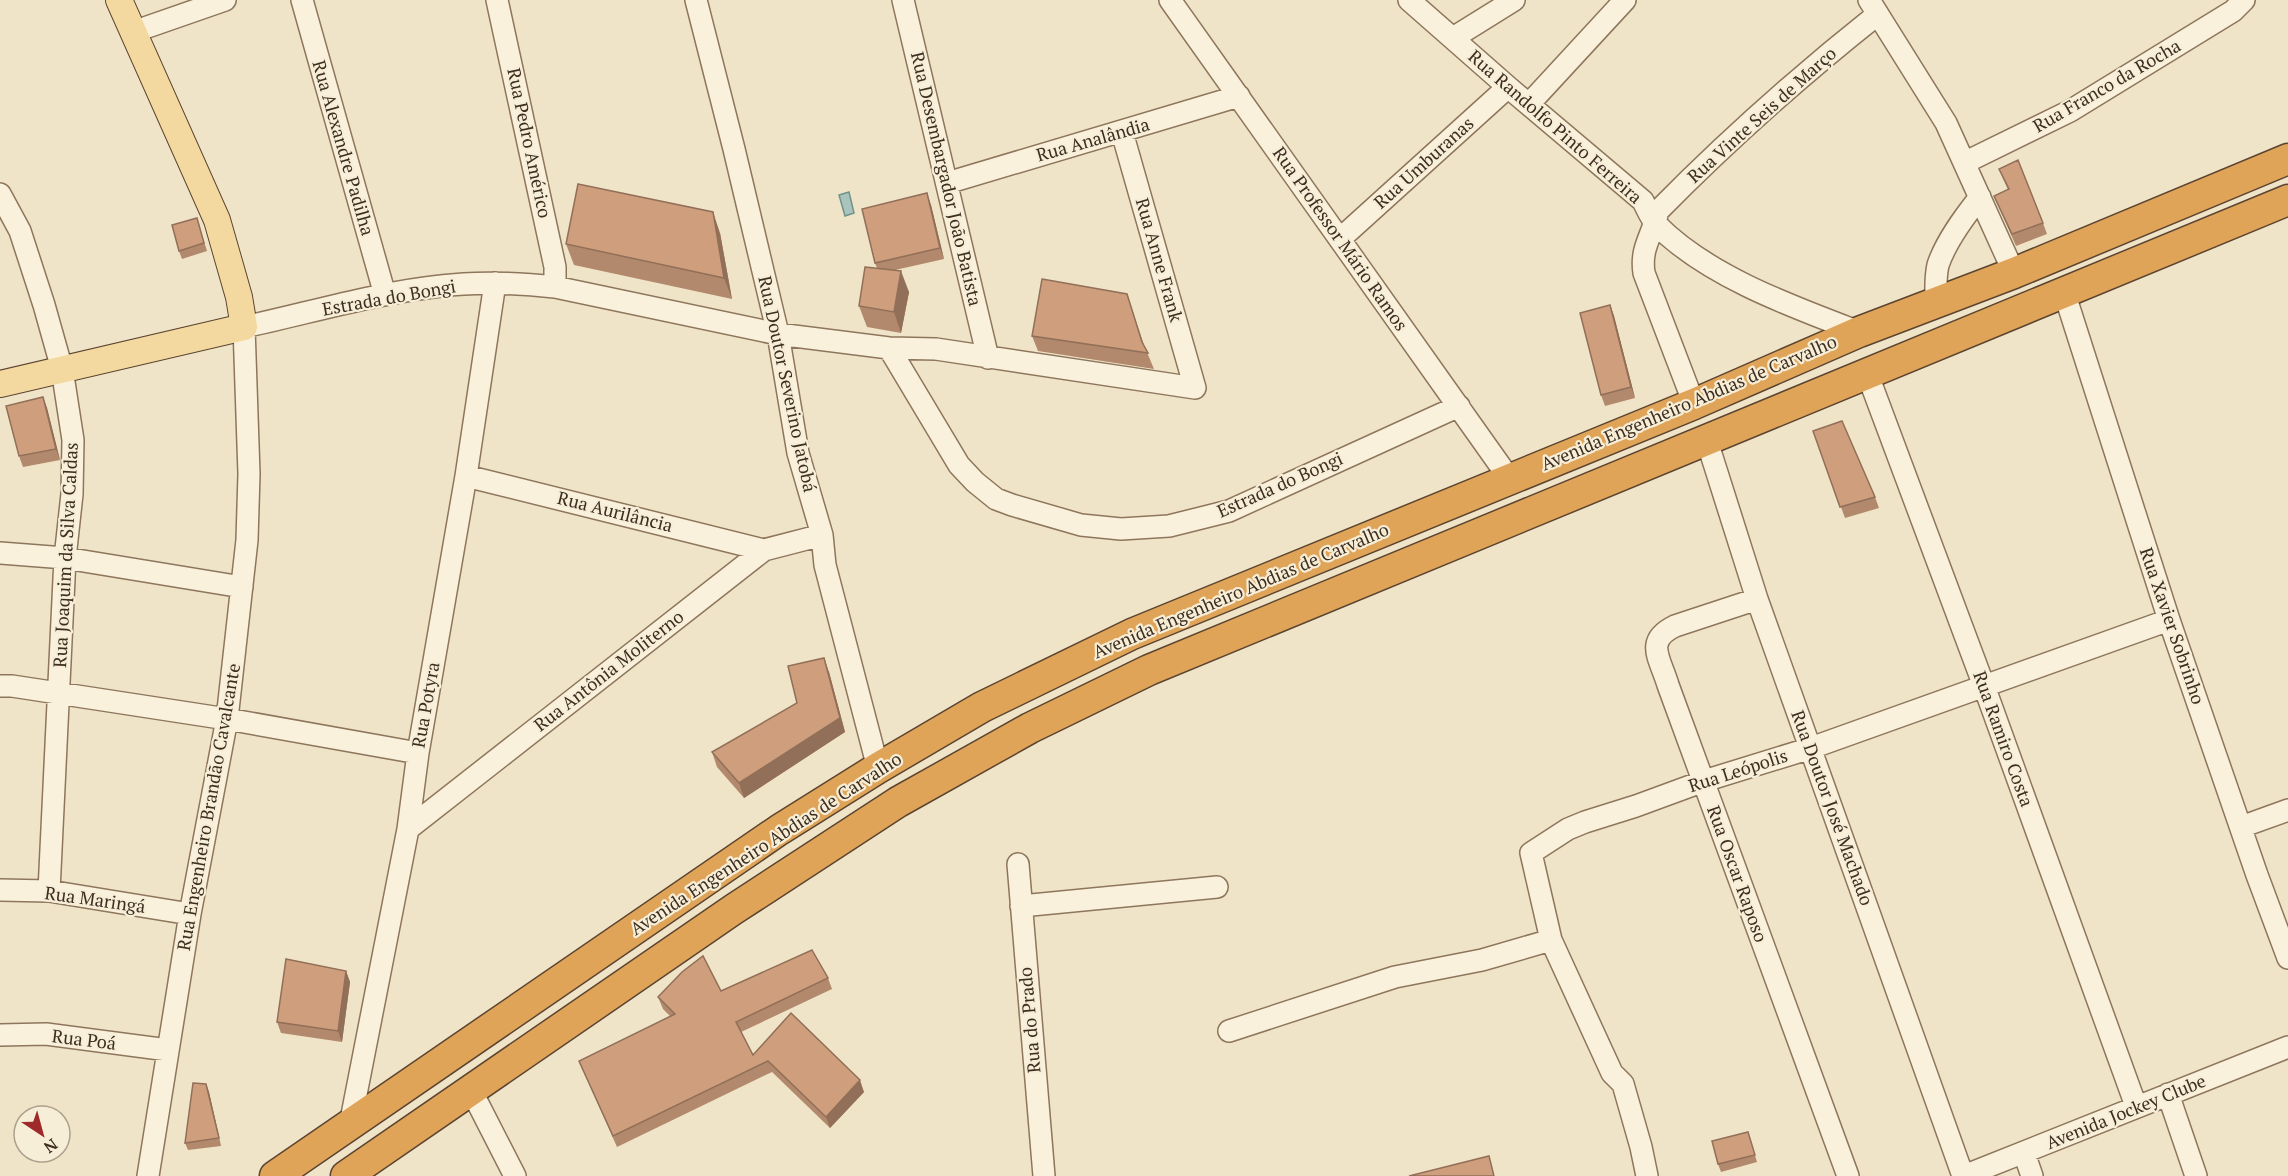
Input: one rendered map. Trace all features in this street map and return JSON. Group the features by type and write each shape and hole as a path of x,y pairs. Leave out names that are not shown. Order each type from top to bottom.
{"highway":[{"name":"Avenida Engenheiro Abdias de Carvalho","path":"275,1176 778,830 982,707 1132,634 1694,404 1859,332 2014,273 2288,159"},
{"name":"Avenida Engenheiro Abdias de Carvalho","path":"346,1176 741,904 898,801 1030,728 1149,670 1706,438 2288,200"}],"main road":[{"path":"119,0 217,220 239,297 244,327"},
{"name":"Estrada do Bongi","path":"0,384 244,327"}],"street":[{"path":"133,32 225,0"},
{"name":"Rua Alexandre Padilha","path":"302,0 385,296"},
{"name":"Rua Pedro Américo","path":"497,0 555,267 555,287"},
{"name":"Rua Doutor Severino Jatobá","path":"696,0 778,334 798,453 822,535 825,565 878,768"},
{"name":"Rua Desembargador João Batista","path":"903,0 988,358"},
{"name":"Rua Professor Mário Ramos","path":"1170,0 1509,478"},
{"name":"Rua Randolfo Pinto Ferreira","path":"1409,0 1643,201 1655,224 1705,264 1821,318 1859,332"},
{"path":"1453,38 1514,0"},
{"path":"1529,104 1625,0"},
{"name":"Rua Franco da Rocha","path":"1964,163 2070,111 2233,11 2244,0"},
{"path":"1874,7 1946,123 2014,273"},
{"name":"Rua Vinte Seis de Março","path":"1694,404 1644,273 1642,259 1644,247 1655,224 1658,211 1718,153 1835,48 1874,7"},
{"name":"Rua Umburanas","path":"1340,238 1508,87"},
{"name":"Rua Analândia","path":"947,183 1239,96"},
{"name":"Rua Anne Frank","path":"1122,132 1196,388"},
{"name":"Rua Joaquim da Silva Caldas","path":"0,194 10,234 44,305 62,369 73,440 72,494 65,558 49,891"},
{"path":"1936,303 1935,282 1939,264 1962,221 1980,197"},
{"name":"Estrada do Bongi","path":"244,327 441,285 495,283 555,287 778,334 889,348 936,349 1196,388"},
{"name":"Rua Potyra","path":"350,1125 408,829 418,753 466,476 495,283"},
{"name":"Rua Xavier Sobrinho","path":"2064,292 2169,620 2257,875 2282,923 2288,958"},
{"name":"Rua Engenheiro Brandão Cavalcante","path":"148,1176 190,914 227,719 242,587 247,540 249,474 244,327"},
{"name":"Estrada do Bongi","path":"889,348 959,465 975,482 996,499 1081,525 1121,529 1169,526 1229,511 1459,406"},
{"name":"Rua Ramiro Costa","path":"1867,373 1984,686 2136,1106"},
{"name":"Rua Doutor José Machado","path":"1706,438 1756,599 1964,1176"},
{"name":"Rua Aurilância","path":"466,476 764,550"},
{"name":"Rua Antônia Moliterno","path":"408,829 764,550 822,535"},
{"path":"0,553 65,558 242,587"},
{"name":"Rua Oscar Raposo","path":"1756,599 1676,626 1664,632 1656,642 1668,685 1848,1176"},
{"name":"Rua Leópolis","path":"1551,940 1531,853 1568,829 1704,781 1811,748 2169,620"},
{"path":"0,686 227,719 418,753"},
{"path":"2241,827 2288,810"},
{"name":"Rua do Prado","path":"1018,864 1044,1176"},
{"path":"1021,906 1217,887"},
{"name":"Rua Maringá","path":"0,890 49,891 190,914"},
{"path":"1229,1031 1395,977 1482,960 1551,940 1612,1073 1623,1084 1647,1176"},
{"name":"Rua Poá","path":"0,1035 46,1034 168,1050"},
{"name":"Avenida Jockey Clube","path":"1964,1176 2288,1047"},
{"path":"471,1090 515,1176"},
{"path":"2168,1094 2196,1176"},
{"path":"2024,1153 2032,1176"}],"water":[{"path":"849,192 854,213 845,216 839,195"}],"building":[{"path":"2018,160 2043,223 2012,234 1994,196 2009,189 1999,169"},
{"path":"578,184 713,212 724,278 566,244"},
{"path":"927,193 940,248 875,263 862,209"},
{"path":"197,218 204,243 179,251 172,225"},
{"path":"865,267 901,271 894,312 859,306"},
{"path":"1042,279 1127,294 1142,342 1148,353 1032,336"},
{"path":"1610,305 1631,387 1601,395 1580,313"},
{"path":"43,397 56,449 19,456 6,406"},
{"path":"1842,421 1875,497 1840,507 1813,431"},
{"path":"824,658 840,718 739,783 712,752 797,703 788,666"},
{"path":"812,950 828,978 736,1022 753,1055 791,1013 860,1080 826,1117 768,1061 613,1136 579,1061 675,1014 658,997 682,972 703,956 721,991"},
{"path":"286,959 346,971 338,1031 277,1022"},
{"path":"193,1083 206,1084 219,1138 185,1143"},
{"path":"1748,1132 1755,1155 1718,1164 1712,1141"},
{"path":"1489,1156 1494,1176 1409,1176"}]}
